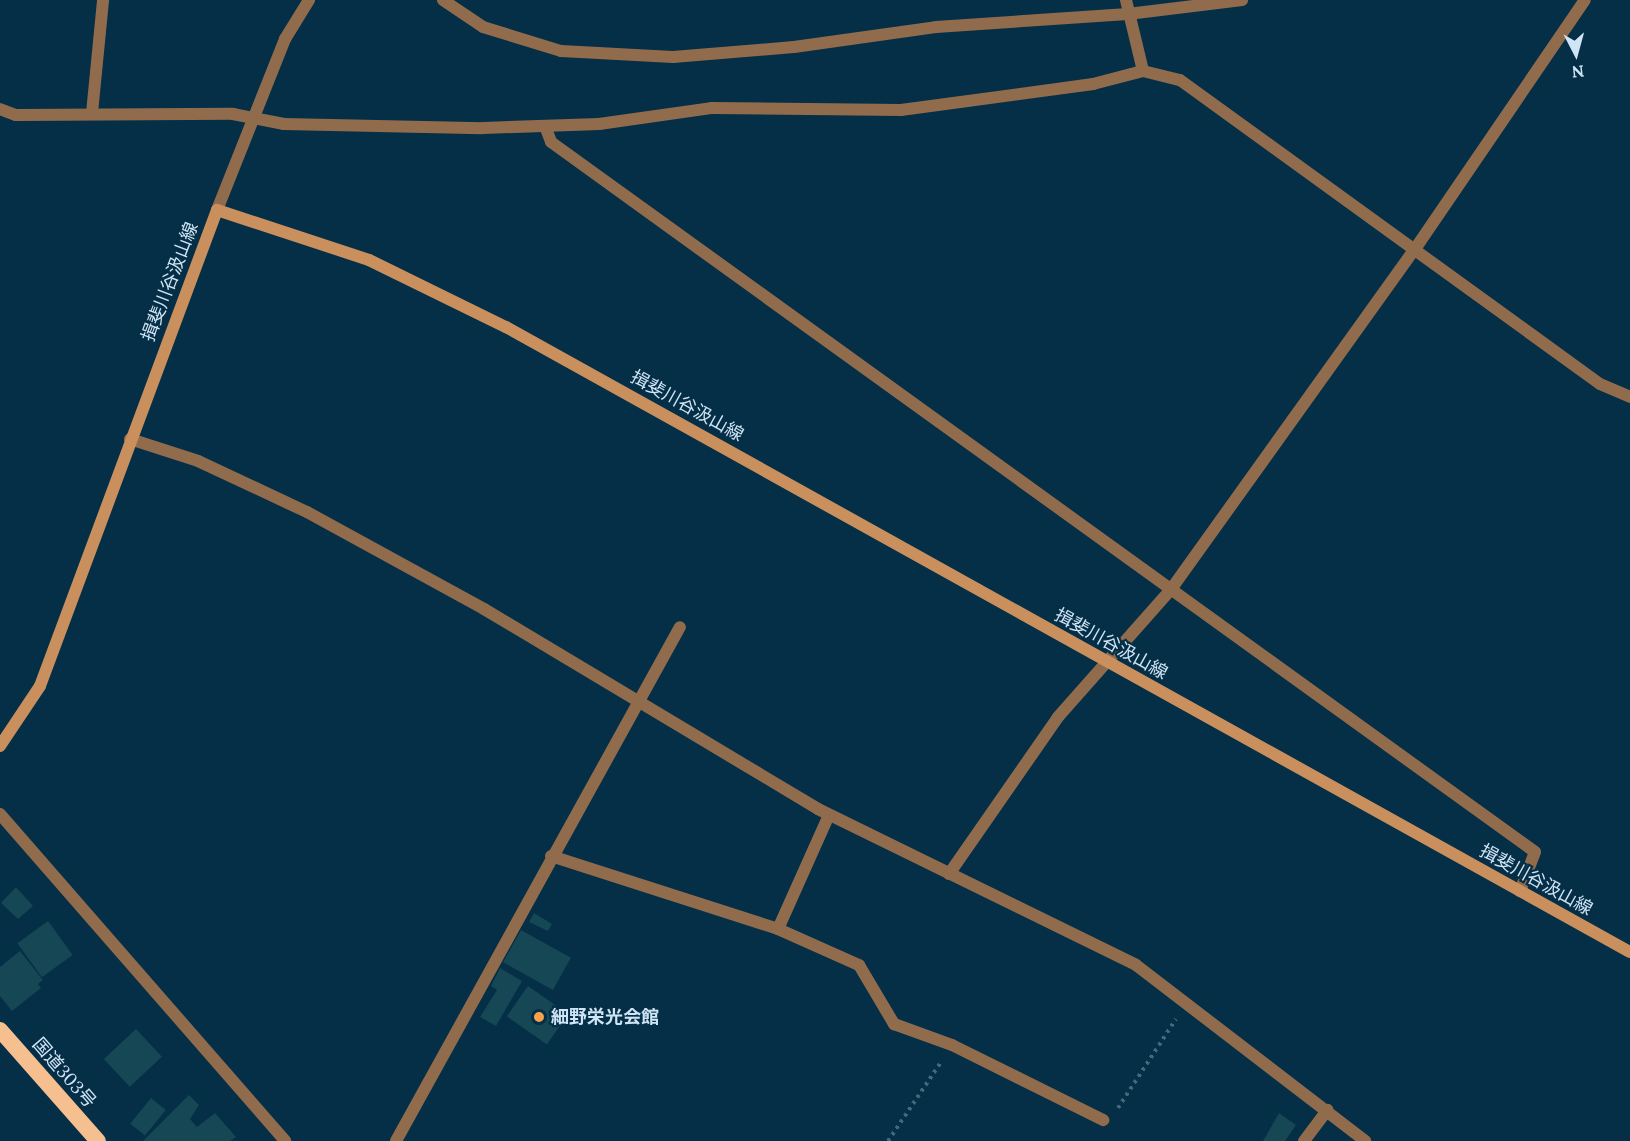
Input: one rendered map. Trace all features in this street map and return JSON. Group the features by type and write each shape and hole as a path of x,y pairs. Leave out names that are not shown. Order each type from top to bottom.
{"highway":[{"name":"国道303号","path":"0,1030 98,1141"}],"main road":[{"name":"揖斐川谷汲山線","path":"0,746 40,686 217,210 369,260 506,327 1630,952"}],"street":[{"path":"92,112 104,0"},
{"path":"217,210 256,118 285,39 309,0"},
{"path":"443,0 483,27 561,51 673,57 794,47 936,27 1128,14 1242,0"},
{"path":"1126,0 1143,70"},
{"path":"949,874 1058,717 1103,661 1172,588 1415,249 1585,0"},
{"path":"0,109 15,115 92,112 256,118 284,124 545,126 599,124 711,108 901,110 1093,84 1143,70 1180,80 1600,384 1630,397"},
{"path":"545,126 551,142 1535,852 1520,891"},
{"path":"130,439 198,461 307,512 484,609 636,702 829,815 1136,965 1365,1141"},
{"path":"398,1140 551,856 680,627"},
{"path":"0,814 285,1141"},
{"path":"778,929 829,815"},
{"path":"551,856 778,929 852,960 894,1024 952,1046 1103,1120"},
{"path":"1304,1141 1327,1110"}],"path":[{"path":"1103,1120 1124,1104 1186,1003"},
{"path":"888,1141 952,1046"}],"building":[{"path":"16,887 33,906 18,919 1,903"},
{"path":"534,913 552,924 548,931 529,922"},
{"path":"48,921 73,955 42,977 17,943"},
{"path":"521,930 571,958 553,990 503,962"},
{"path":"20,951 43,980 38,984 41,988 12,1011 0,996 0,967"},
{"path":"500,968 522,981 496,1026 480,1017 497,990 491,986"},
{"name":"細野栄光会館","path":"528,986 568,1014 547,1044 507,1016"},
{"path":"136,1029 162,1057 130,1087 104,1059"},
{"path":"189,1095 199,1105 190,1119 197,1127 215,1113 236,1137 230,1141 143,1141"},
{"path":"151,1098 166,1110 145,1136 130,1124"},
{"path":"1279,1113 1296,1125 1285,1141 1263,1141"}],"place":[{"name":"細野栄光会館","path":"539,1017"}]}
